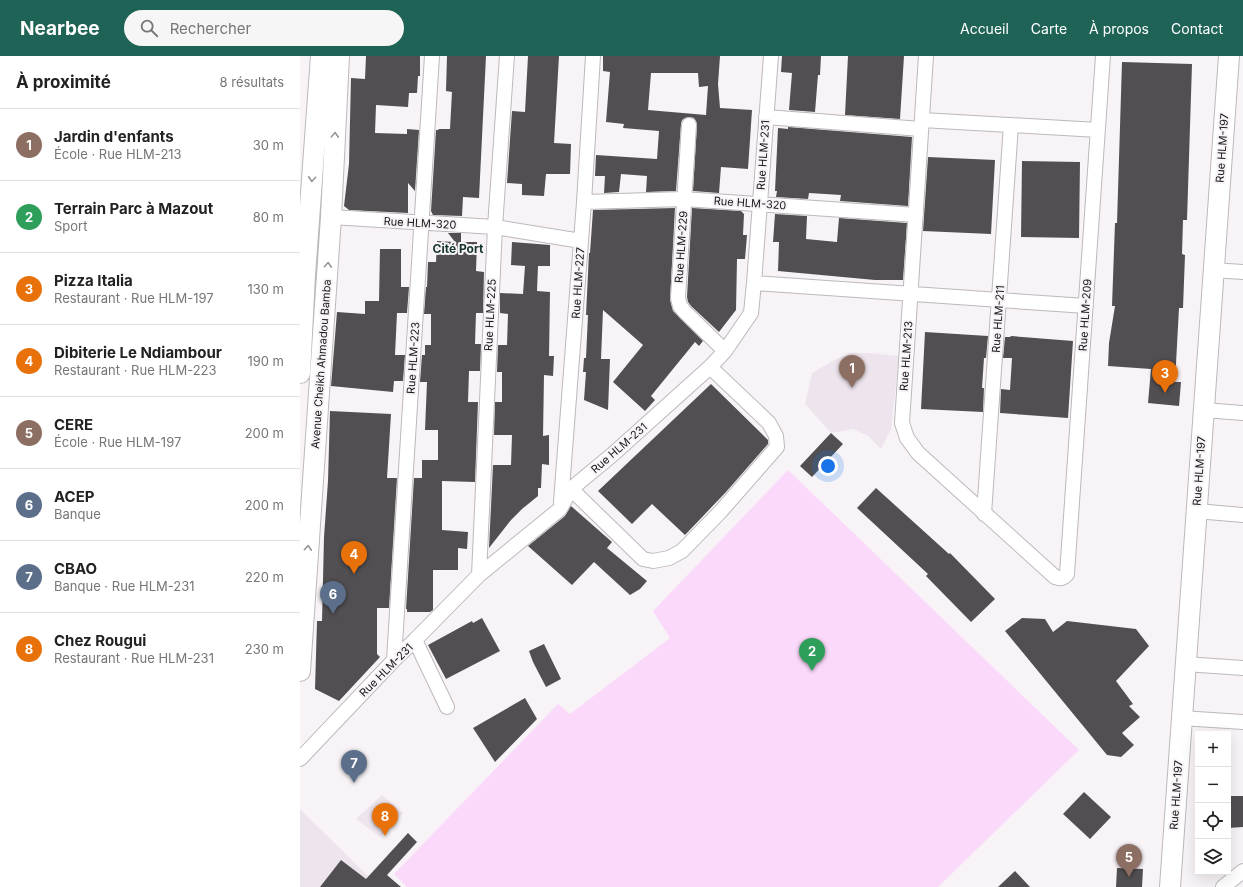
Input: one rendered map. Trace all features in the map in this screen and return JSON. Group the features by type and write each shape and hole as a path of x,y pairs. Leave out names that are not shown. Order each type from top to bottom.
{"street":[{"name":"Avenue Cheikh Ahmadou Bamba","path":"300,372 305,275 321,56"},
{"name":"Avenue Cheikh Ahmadou Bamba","path":"300,671 331,218 339,56"},
{"name":"Rue HLM-223","path":"394,660 432,56"},
{"name":"Rue HLM-225","path":"478,575 494,227 507,56"},
{"name":"Rue HLM-227","path":"560,509 584,202 593,56"},
{"name":"Rue HLM-231","path":"300,759 394,660 478,575 560,509 571,489 710,367 725,351 751,313 771,56"},
{"name":"Rue HLM-213","path":"926,56 902,423 907,438 918,452 984,514 1055,577 1062,578 1067,574"},
{"name":"Rue HLM-209","path":"1067,574 1103,56"},
{"name":"Rue HLM-197","path":"1170,887 1229,56"},
{"path":"766,117 922,125 1011,125 1098,130"},
{"name":"Rue HLM-229","path":"689,125 678,298 680,306 685,312 725,351"},
{"name":"Rue HLM-211","path":"984,514 1011,125"},
{"name":"Rue HLM-320","path":"584,202 684,199 916,215"},
{"name":"Rue HLM-320","path":"331,218 494,227 581,241"},
{"path":"1213,270 1243,272"},
{"path":"754,283 1086,306"},
{"path":"571,489 642,559 653,561 669,558 682,550 720,511 776,447 776,436 769,422 710,367"},
{"path":"1204,410 1243,413"},
{"path":"1196,511 1243,515"},
{"path":"415,640 447,706"},
{"path":"1185,664 1243,668"},
{"path":"1181,718 1243,722"},
{"path":"1223,887 1243,871"}],"shaded area":[{"path":"851,353 899,356 891,429 881,449 868,436 853,429 831,433 805,404 812,373 834,360"},
{"path":"788,470 1079,750 938,887 407,887 394,874 558,704 570,714 670,638 653,611"},
{"path":"382,795 403,813 380,837 356,819"},
{"path":"300,809 379,887 300,887"}],"building":[{"path":"366,56 420,56 420,76 418,76 417,93 409,93 408,107 376,105 375,133 407,134 407,129 419,130 415,191 408,183 408,213 349,210 344,206 349,164 351,78 365,79"},
{"path":"447,56 486,56 479,198 463,197 462,216 433,215 431,211 436,130 450,129 452,92 446,91"},
{"path":"528,56 559,56 554,143 571,144 570,174 546,174 544,196 522,195 522,184 507,183 512,111 525,112"},
{"path":"603,56 720,56 718,84 720,108 752,110 748,169 721,167 719,193 693,191 697,125 694,118 689,117 682,120 681,124 676,191 646,192 647,176 621,174 619,192 604,193 605,176 595,176 596,155 657,159 659,131 623,128 624,124 606,122 610,72 603,71","holes":["651,73 698,73 699,87 708,86 706,115 648,110"]},
{"path":"782,56 821,56 815,112 789,110 792,73 781,72"},
{"path":"848,56 904,56 900,119 845,115"},
{"path":"1122,62 1192,64 1187,220 1183,220 1182,254 1185,255 1183,308 1179,308 1175,382 1181,382 1179,406 1148,403 1151,369 1108,366 1109,343 1115,306 1112,306 1115,223 1117,223"},
{"path":"788,127 912,137 908,206 840,201 841,195 809,193 808,199 776,197 778,128 788,129"},
{"path":"928,157 995,160 991,234 923,231"},
{"path":"1022,161 1080,162 1079,238 1021,237"},
{"path":"675,208 670,300 673,311 703,341 699,346 695,342 651,396 655,400 645,411 613,382 643,345 603,310 601,359 610,359 608,410 584,400 586,372 583,372 584,358 586,358 588,315 586,315 593,210"},
{"path":"692,208 741,211 744,214 743,235 747,235 745,259 737,259 736,310 719,332 688,302 687,297"},
{"path":"775,214 807,216 806,239 837,242 839,218 907,223 903,280 875,280 778,271 779,242 773,242"},
{"path":"448,233 461,233 461,242 477,242 476,271 484,272 483,313 476,313 475,344 481,344 480,371 469,371 468,402 478,402 475,482 442,481 442,530 468,532 467,549 458,548 458,570 433,570 433,610 430,612 407,612 414,478 422,478 422,460 438,460 438,430 425,430 427,382 420,382 422,355 425,355 425,345 431,345 431,314 424,314 428,262 436,262 437,241 455,242"},
{"path":"512,242 550,245 550,266 538,266 537,291 550,292 549,356 554,356 553,376 544,375 543,436 549,435 549,465 542,464 541,488 538,488 538,496 511,520 489,548 493,465 511,465 512,435 494,435 495,402 502,402 502,372 497,372 498,345 507,345 508,314 500,313 500,293 523,294 525,266 511,265"},
{"path":"380,249 401,249 401,287 409,287 407,313 397,313 395,355 405,355 403,381 394,381 393,392 331,386 337,312 365,314 365,301 379,301"},
{"path":"925,332 988,336 986,358 984,358 982,388 984,388 983,412 921,409"},
{"path":"1011,336 1073,341 1068,418 1000,413 1001,389 1010,390 1012,358 1003,358 1005,337"},
{"path":"711,384 768,440 768,444 726,492 685,535 652,504 632,524 598,491"},
{"path":"330,411 391,414 387,478 397,478 389,608 377,608 377,654 380,657 339,701 315,689 317,621 322,621"},
{"path":"831,433 843,444 812,477 800,466"},
{"path":"876,488 949,554 950,553 995,599 971,622 926,576 928,574 857,508"},
{"path":"571,506 612,542 607,548 647,581 640,589 630,595 594,562 572,585 528,546 565,516"},
{"path":"482,618 500,651 446,679 428,645 472,621 473,623"},
{"path":"1022,618 1045,619 1053,632 1067,621 1136,629 1149,646 1116,681 1133,704 1129,706 1140,717 1122,733 1134,745 1121,757 1107,755 1005,631"},
{"path":"544,644 561,679 546,687 529,651"},
{"path":"525,698 537,719 495,762 473,728"},
{"path":"1084,792 1111,817 1090,839 1063,814"},
{"path":"1231,796 1243,796 1243,827 1231,828"},
{"path":"408,833 417,842 387,875 401,887 320,887 341,860 366,879"},
{"path":"1117,868 1143,869 1142,887 1116,887"},
{"path":"1015,871 1030,887 998,887"}],"place":[{"name":"Jardin d'enfants","path":"852,388"},
{"name":"Pizza Italia","path":"1165,393"},
{"name":"Dibiterie Le Ndiambour","path":"354,574"},
{"name":"ACEP","path":"333,614"},
{"name":"Terrain Parc à Mazout","path":"812,671"},
{"name":"CBAO","path":"354,783"},
{"name":"Chez Rougui","path":"385,836"},
{"name":"CERE","path":"1129,877"}],"district":[{"name":"Cité Port","path":"458,248"}]}
